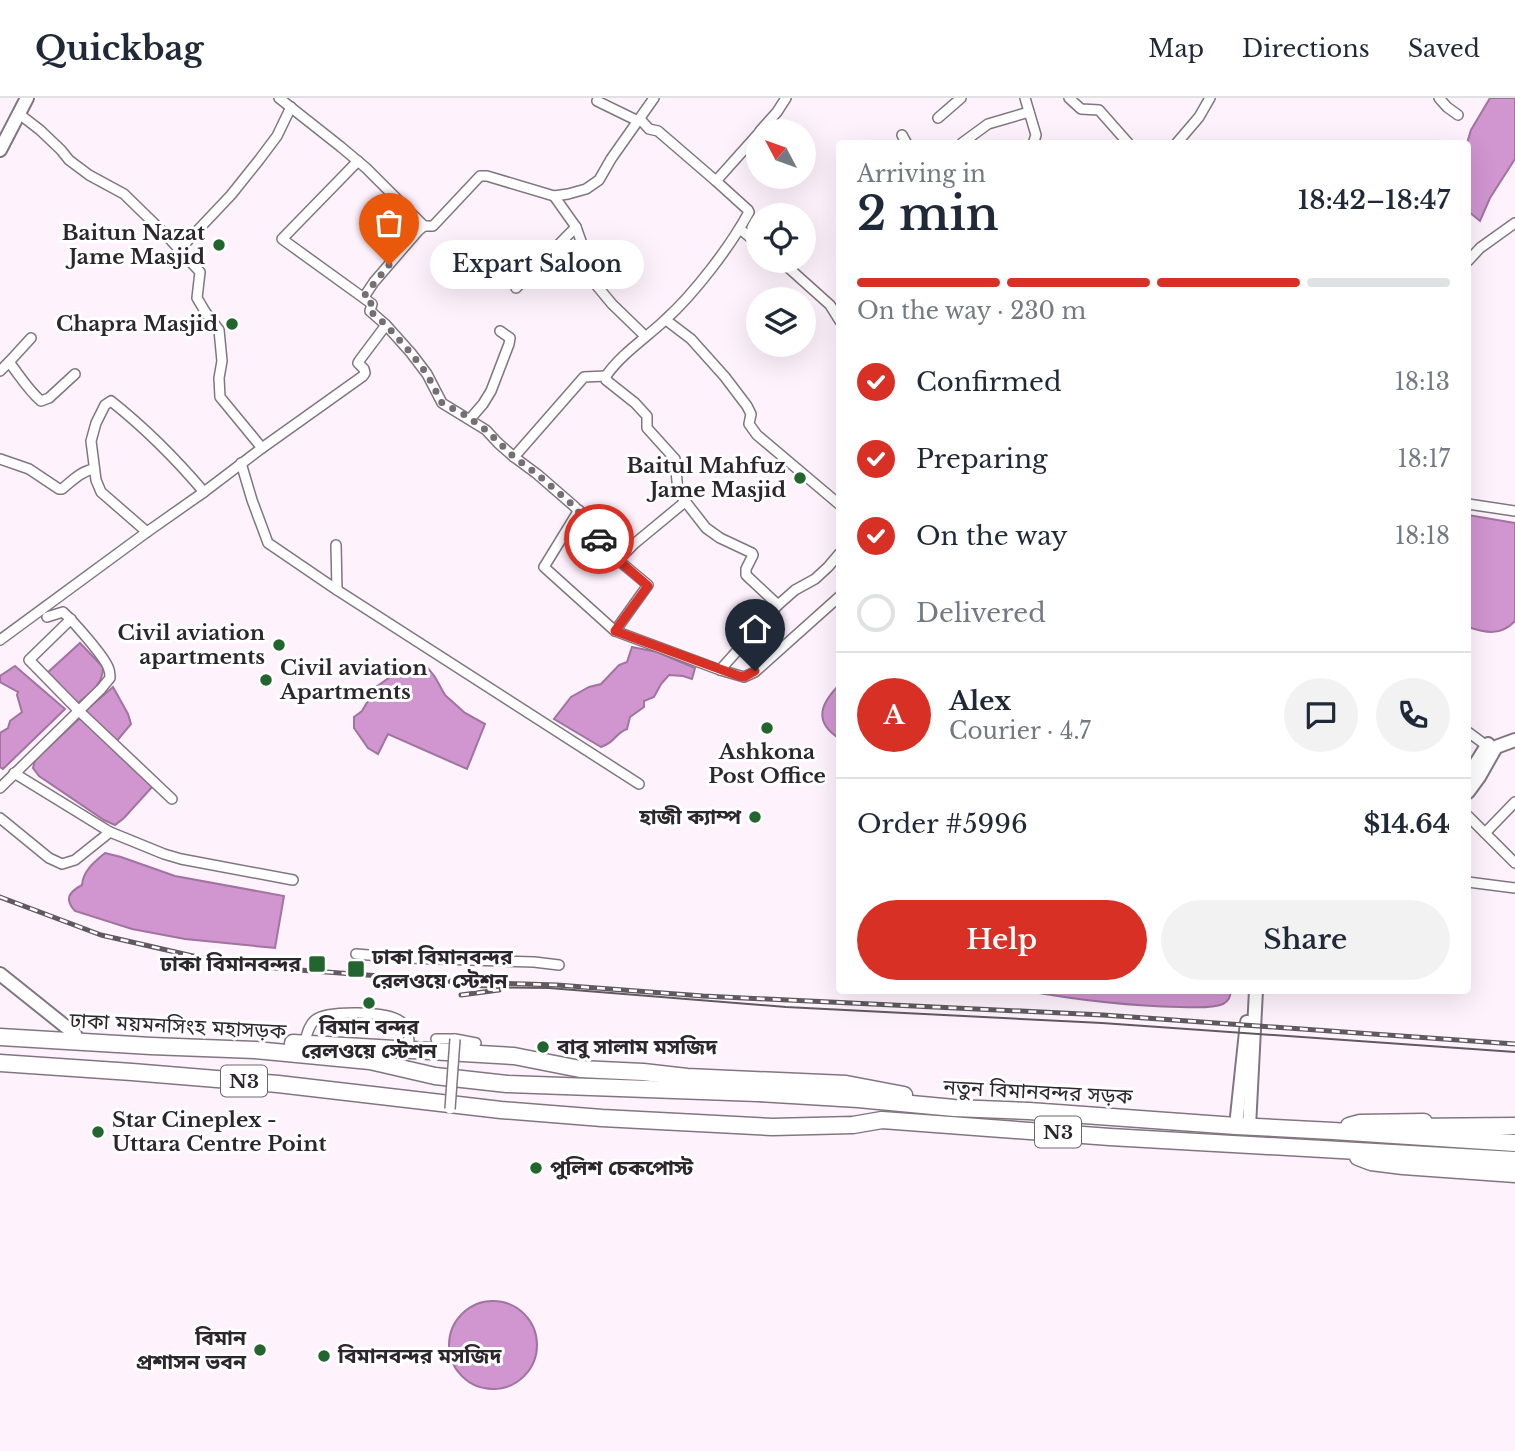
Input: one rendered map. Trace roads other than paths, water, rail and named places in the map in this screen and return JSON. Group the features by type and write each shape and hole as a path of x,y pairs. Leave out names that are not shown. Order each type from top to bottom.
{"highway":[{"name":"নতুন বিমানবন্দর সড়ক","path":"46,1040 75,1034 162,1036 514,1056 580,1069 846,1084 928,1100"},
{"name":"ঢাকা ময়মনসিংহ মহাসড়ক","path":"0,1037 255,1050 370,1061 435,1076 558,1086"},
{"name":"N3","path":"0,1063 265,1083 480,1110"},
{"name":"নতুন বিমানবন্দর সড়ক","path":"558,1086 808,1096 930,1107 1515,1143"},
{"name":"নতুন বিমানবন্দর সড়ক","path":"480,1110 772,1128 853,1125 882,1120 1111,1137 1515,1160"},
{"path":"1333,1130 1509,1127"},
{"path":"1333,1149 1371,1162 1515,1174"}],"street":[{"path":"0,150 27,98"},
{"path":"279,98 358,162 424,226"},
{"path":"364,297 418,230 424,226 433,226 480,176 554,196 586,189 599,180 654,98"},
{"path":"771,119 786,98"},
{"path":"938,118 961,98"},
{"path":"1025,98 1034,139"},
{"path":"1069,98 1081,109 1099,110 1125,140"},
{"path":"1179,140 1199,117 1210,98"},
{"path":"1439,98 1458,115"},
{"path":"514,457 584,376 606,376 645,336 666,320 693,291 740,229 749,212 658,131 649,129 639,120 597,101"},
{"path":"178,250 231,195 259,160 277,136 291,107"},
{"path":"967,140 988,124 1029,112"},
{"path":"18,113 40,130 69,160 89,175 124,194 200,272 197,298 219,330 222,361 220,397 262,447"},
{"path":"902,135 905,140"},
{"path":"716,181 746,147"},
{"path":"358,162 282,239 372,304 370,311 411,353 427,374 442,403 486,430 514,457 579,510 588,526 618,560 648,586 615,631"},
{"path":"554,196 576,228 597,286 645,336"},
{"path":"1471,258 1515,223"},
{"path":"516,288 576,228"},
{"path":"740,229 746,234"},
{"path":"794,273 836,312"},
{"path":"666,320 691,339 747,406 751,414 749,424 757,435 836,502"},
{"path":"0,640 363,376 364,369 359,361 386,325"},
{"path":"470,419 491,391 509,344 510,338 500,331"},
{"path":"0,371 31,338"},
{"path":"9,362 29,390 41,401 49,398 75,374"},
{"path":"606,376 606,380 647,416 647,428 675,459 677,489 706,528 720,538 752,553 746,575 778,605"},
{"path":"147,532 101,492 96,481 91,441 93,430 106,405 111,401 167,452 204,492"},
{"path":"0,459 29,469 59,489 87,470 94,469"},
{"path":"242,463 268,543 639,784"},
{"path":"618,560 687,501"},
{"path":"1471,504 1515,511"},
{"path":"579,510 544,568 615,631 720,670 744,677 750,675 836,600"},
{"path":"336,545 337,590"},
{"path":"720,670 778,605 795,590 814,579 836,558"},
{"path":"0,788 110,678 110,669 104,659 71,619 63,612 47,617"},
{"path":"71,619 29,660 172,799"},
{"path":"1471,771 1490,741 1515,732"},
{"path":"1471,734 1487,746"},
{"path":"1471,788 1496,747 1515,740"},
{"path":"14,773 110,831 143,846 181,859 293,880"},
{"path":"1485,833 1515,802"},
{"path":"0,818 49,858 62,863 75,860 110,831"},
{"path":"1471,820 1515,863"},
{"path":"1471,882 1515,888"},
{"path":"356,954 534,961 559,965"},
{"path":"0,975 75,1034"},
{"path":"1242,1127 1248,994"},
{"path":"1242,1127 1256,994"},
{"path":"304,1044 310,1024 318,1017 331,1013 386,1014 401,1021 409,1032 409,1050"},
{"path":"436,1039 476,1043"},
{"path":"450,1110 455,1039"},
{"path":"430,1108 480,1110"}],"tram line":[{"path":"462,987 549,988 786,1007 1102,1023 1515,1052"}],"railway":[{"path":"0,897 101,935 219,962 286,969 703,996 1103,1015 1515,1044"},
{"path":"461,995 499,990"}],"place":[{"name":"Baitun Nazat Jame Masjid","path":"219,245"},
{"name":"Expart Saloon","path":"389,265"},
{"name":"Chapra Masjid","path":"232,324"},
{"name":"Baitul Mahfuz Jame Masjid","path":"800,478"},
{"name":"Civil aviation apartments","path":"279,645"},
{"name":"Civil aviation Apartments","path":"266,680"},
{"name":"Ashkona Post Office","path":"767,728"},
{"name":"হাজী ক্যাম্প","path":"755,817"},
{"name":"ঢাকা বিমানবন্দর","path":"317,964"},
{"name":"ঢাকা বিমানবন্দর রেলওয়ে স্টেশন","path":"356,969"},
{"name":"বিমান বন্দর রেলওয়ে স্টেশন","path":"369,1003"},
{"name":"বাবু সালাম মসজিদ","path":"543,1047"},
{"name":"Star Cineplex - Uttara Centre Point","path":"98,1132"},
{"name":"পুলিশ চেকপোস্ট","path":"536,1168"},
{"name":"বিমান প্রশাসন ভবন","path":"260,1350"},
{"name":"বিমানবন্দর মসজিদ","path":"324,1356"}]}
